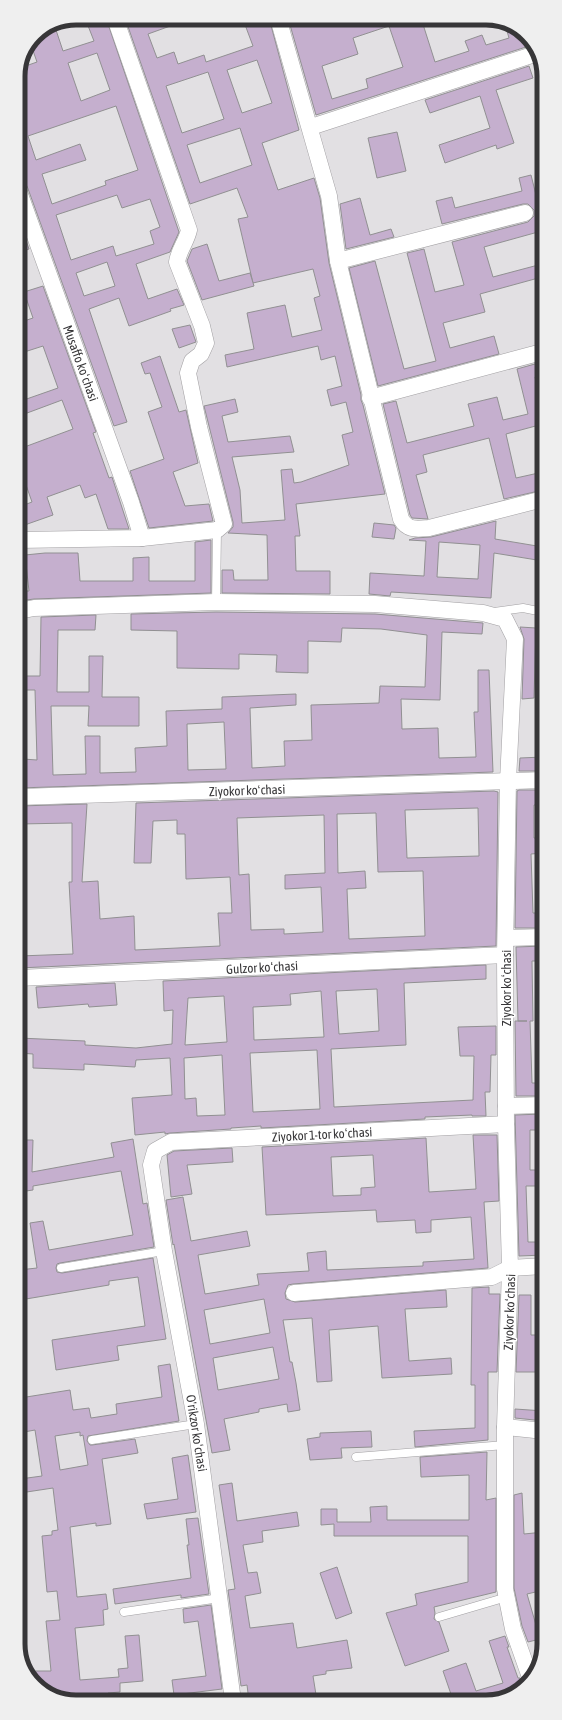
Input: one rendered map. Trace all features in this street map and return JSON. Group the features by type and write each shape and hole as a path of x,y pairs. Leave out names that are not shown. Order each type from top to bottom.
{"street":[{"path":"25,540 142,538 217,530 224,524 199,427 188,373 192,361 201,354 206,343 202,326 177,262 178,252 186,242 189,230 117,25"},
{"path":"280,25 311,127 329,196 338,261 370,398 401,519 405,526 414,530 429,528 537,501"},
{"path":"311,127 532,55"},
{"name":"Musaffo koʻchasi","path":"25,208 131,502 142,538"},
{"path":"338,261 525,213"},
{"path":"370,398 537,353"},
{"path":"25,610 34,608 216,602 375,604 483,613 505,619 515,639 508,781 537,780"},
{"name":"Ziyokor koʻchasi","path":"25,797 508,781 505,955 506,1124 510,1268 505,1428 505,1589 513,1629 528,1672"},
{"path":"506,938 537,937"},
{"name":"Gulzor koʻchasi","path":"25,978 505,955"},
{"path":"506,1106 537,1105"},
{"name":"Ziyokor 1-tor koʻchasi","path":"151,1166 155,1151 171,1142 506,1124"},
{"name":"O'rikzor koʻchasi","path":"151,1166 164,1251 196,1424 232,1695"},
{"path":"294,1293 492,1277 510,1268 537,1266"},
{"path":"505,1428 537,1430"}],"lane":[{"path":"216,602 217,530"},
{"path":"483,613 523,608 537,611"},
{"path":"61,1268 164,1251"},
{"path":"92,1440 196,1424"},
{"path":"356,1457 505,1445"},
{"path":"439,1617 507,1597"},
{"path":"124,1612 220,1598"}],"building":[{"path":"88,25 108,25 179,232 170,252 136,264 148,299 177,289 184,305 170,309 171,311 129,326 119,298 89,309 127,422 114,426 25,183 26,66 37,62 33,50 34,48 40,40 56,30 63,51 94,41","holes":["97,53 110,90 81,101 68,63","116,106 138,170 105,181 106,185 52,204 42,174 86,160 80,144 36,160 28,136","117,195 122,208 150,199 160,227 150,231 154,244 116,256 113,246 71,260 56,215","107,262 115,286 84,296 76,273"]},
{"path":"127,25 173,25 148,34 157,58 174,52 178,64 204,55 206,62 253,46 245,25 271,25 299,130 262,143 278,190 314,178 320,198 329,263 385,494 296,504 300,536 295,536 296,571 330,571 330,594 222,593 222,570 233,570 234,580 268,580 267,535 228,533 233,527 233,522 204,406 235,399 238,412 222,416 228,442 290,436 294,452 232,457 240,490 242,523 285,520 281,470 292,469 294,483 301,482 349,465 342,435 353,432 346,402 331,406 327,390 342,386 335,356 321,360 318,346 227,367 225,355 254,349 247,313 285,305 292,337 322,330 314,298 320,296 313,269 253,283 238,219 248,217 237,188 190,204","holes":["257,60 272,103 242,113 227,70","208,72 224,119 182,133 166,86","240,128 252,165 200,183 187,145"]},
{"path":"290,25 423,25 435,62 469,51 465,41 482,35 486,45 509,38 507,30 522,40 526,47 316,115","holes":["389,26 403,67 366,79 368,88 332,99 322,66 358,54 353,38"]},
{"path":"529,66 533,78 496,90 514,143 497,149 496,145 445,163 439,145 490,128 480,96 430,113 425,100"},
{"path":"397,132 406,171 377,178 368,138"},
{"path":"531,175 537,199 537,232 484,247 493,277 537,265 537,278 480,294 485,312 443,323 450,348 494,336 499,354 378,386 349,268 375,261 404,369 436,361 407,253 424,249 435,292 464,285 452,242 528,222 534,216 534,210 528,204 523,204 442,224 436,201 452,197 455,208 522,191 519,178"},
{"path":"360,198 370,235 391,229 394,237 346,249 340,204"},
{"path":"25,238 29,249 25,250"},
{"path":"207,244 219,281 250,273 254,286 202,300 187,261 192,249"},
{"path":"43,286 96,432 93,433 109,478 112,477 129,529 108,529 96,494 85,498 80,485 47,497 53,515 25,525 25,505 32,502 25,482 25,447 73,429 62,400 25,414 25,400 58,388 43,346 25,352 25,321 33,318 25,292"},
{"path":"190,325 196,342 179,348 172,329"},
{"path":"160,356 179,412 186,410 198,463 173,472 185,506 209,504 213,521 149,528 130,471 164,459 148,412 162,407 150,373 145,374 141,363"},
{"path":"537,363 537,376 535,377 537,385 537,426 506,434 516,478 537,473 537,491 504,499 489,438 423,455 427,472 416,475 428,519 412,518 383,404 396,401 407,443 474,426 468,404 497,397 503,420 528,414 517,369"},
{"path":"496,521 495,539 537,546 537,560 494,553 491,598 391,592 390,596 369,594 370,573 424,576 426,541 409,540 431,537","holes":["439,542 480,545 478,579 437,577"]},
{"path":"374,523 394,525 396,528 394,539 372,537"},
{"path":"211,540 211,593 25,600 25,591 29,591 25,555 45,553 78,553 80,581 133,581 133,558 149,557 149,581 195,581 195,542"},
{"path":"216,612 375,614 483,623 482,634 442,632 440,700 401,699 402,729 438,728 439,758 476,757 474,712 478,712 478,670 489,670 493,772 25,788 25,759 37,760 35,690 25,690 25,676 40,676 41,617 96,615 95,630 58,630 57,692 89,692 89,656 103,656 102,697 139,697 139,726 88,726 89,706 51,706 53,775 86,774 85,736 100,736 100,773 136,772 135,748 167,746 166,711 222,709 222,697 296,694 296,705 250,708 252,768 285,766 284,741 312,740 311,705 379,703 380,686 425,687 427,635 381,629 342,628 341,642 308,641 308,673 276,672 277,655 239,654 239,669 177,668 177,631 131,630 131,614","holes":["224,722 226,769 188,770 187,724"]},
{"path":"520,627 536,628 534,698 522,699 524,639"},
{"path":"537,757 537,771 519,771 520,758"},
{"path":"537,790 537,805 534,805 534,838 537,838 537,854 531,854 533,913 537,913 537,928 515,928 517,791"},
{"path":"494,791 498,792 496,946 25,968 25,956 73,954 69,882 72,882 72,823 25,824 25,806 87,804 82,882 98,881 100,919 134,916 135,950 220,946 218,913 232,913 230,877 186,879 185,834 177,834 177,820 153,821 151,863 134,863 136,803","holes":["478,808 479,856 407,858 405,810","376,813 378,872 423,871 425,936 349,939 347,889 366,888 365,871 338,873 337,814","324,815 325,873 285,875 285,889 321,887 323,932 284,934 284,929 251,930 249,874 239,875 237,818"]},
{"path":"537,946 537,961 532,961 533,1021 530,1021 532,1083 537,1083 537,1096 516,1096 515,1021 518,1021 516,947"},
{"path":"486,965 486,979 404,983 406,1045 331,1049 334,1107 473,1100 474,1056 460,1056 458,1027 496,1026 496,1055 491,1055 490,1092 485,1092 486,1116 472,1115 425,1117 425,1119 261,1128 261,1126 135,1135 132,1098 172,1095 170,1058 136,1060 135,1067 84,1064 84,1070 33,1068 33,1054 25,1053 25,1038 85,1041 85,1045 136,1048 172,1044 173,1010 164,1011 163,981","holes":["377,989 379,1031 339,1034 336,991","321,991 324,1037 254,1040 253,1007 291,1005 290,994","224,996 227,1042 185,1045 188,998","317,1050 320,1109 253,1112 250,1053","222,1055 225,1115 197,1116 196,1098 185,1099 184,1058"]},
{"path":"115,983 117,1005 89,1007 88,1004 38,1008 36,987"},
{"path":"537,1114 537,1130 530,1130 530,1170 537,1170 537,1186 526,1186 528,1242 537,1242 537,1255 519,1256 515,1115"},
{"path":"473,1135 497,1135 499,1201 484,1202 488,1268 293,1284 288,1285 285,1293 286,1299 295,1302 446,1290 447,1307 405,1309 409,1361 451,1358 452,1374 382,1378 378,1326 329,1330 332,1381 317,1382 312,1318 283,1320 300,1410 288,1412 287,1404 259,1409 259,1412 224,1419 230,1450 212,1453 166,1200 183,1197 191,1241 247,1231 250,1246 198,1255 205,1294 259,1285 257,1274 309,1271 307,1253 326,1251 327,1270 423,1266 423,1262 474,1259 471,1217 431,1220 431,1232 416,1233 415,1220 377,1222 376,1210 266,1215 262,1147 426,1138 429,1192 476,1189","holes":["373,1155 375,1187 361,1188 361,1195 333,1196 331,1157","264,1299 270,1333 210,1344 204,1310","273,1347 279,1379 218,1390 213,1358"]},
{"path":"133,1139 143,1204 147,1203 154,1247 60,1263 57,1264 57,1272 62,1273 153,1258 166,1339 117,1346 119,1360 56,1370 52,1340 145,1326 138,1277 109,1281 109,1285 25,1299 25,1269 37,1268 30,1223 43,1221 49,1250 133,1235 121,1171 33,1186 33,1190 25,1191 25,1140 33,1140 32,1172 114,1157 111,1143"},
{"path":"232,1148 233,1162 187,1165 192,1194 171,1197 167,1155 174,1151"},
{"path":"489,1287 489,1294 500,1294 497,1372 488,1372 488,1440 415,1447 414,1431 475,1428 475,1385 471,1385 472,1288"},
{"path":"519,1295 531,1295 531,1335 537,1335 537,1372 516,1372"},
{"path":"170,1364 179,1421 88,1436 87,1441 90,1445 135,1439 138,1453 102,1459 111,1524 96,1526 96,1523 70,1527 77,1597 106,1594 108,1609 103,1610 104,1625 75,1628 80,1680 119,1677 118,1669 128,1668 125,1636 139,1635 143,1681 120,1683 120,1692 108,1693 108,1695 73,1695 54,1690 40,1680 33,1671 51,1671 46,1621 60,1620 57,1591 47,1592 42,1536 52,1535 52,1531 58,1530 53,1488 25,1492 25,1478 42,1476 35,1430 25,1432 25,1397 70,1390 73,1410 89,1408 91,1418 117,1414 116,1404 162,1397 158,1366","holes":["80,1432 80,1436 83,1435 88,1465 60,1470 55,1436"]},
{"path":"515,1409 537,1411 537,1420 515,1418"},
{"path":"371,1431 372,1447 341,1448 342,1458 310,1460 307,1439 320,1437 320,1433"},
{"path":"487,1452 486,1500 496,1498 496,1592 434,1607 434,1619 439,1622 449,1651 405,1666 386,1613 417,1605 415,1594 468,1582 468,1536 334,1536 334,1524 321,1525 321,1509 337,1509 337,1522 371,1522 370,1507 387,1506 387,1520 469,1520 469,1475 421,1477 420,1457"},
{"path":"188,1455 196,1512 147,1519 144,1504 178,1499 172,1458"},
{"path":"232,1483 237,1521 297,1512 299,1526 262,1531 263,1542 243,1545 248,1573 257,1572 261,1593 245,1596 250,1628 293,1623 297,1648 347,1640 352,1668 326,1671 326,1674 313,1676 316,1695 248,1695 247,1685 241,1686 228,1590 235,1589 219,1485"},
{"path":"522,1493 524,1534 537,1533 537,1592 527,1594 537,1625 537,1640 528,1642 522,1626 514,1588 514,1495"},
{"path":"198,1518 209,1594 181,1598 181,1595 115,1604 113,1589 191,1578 186,1519"},
{"path":"337,1567 352,1613 336,1619 320,1573"},
{"path":"211,1605 222,1689 174,1695 172,1680 206,1676 198,1621 184,1623 183,1609"},
{"path":"505,1636 509,1647 507,1647 518,1678 520,1678 521,1681 508,1690 492,1695 451,1695 443,1671 466,1663 476,1691 503,1683 489,1641"}]}
